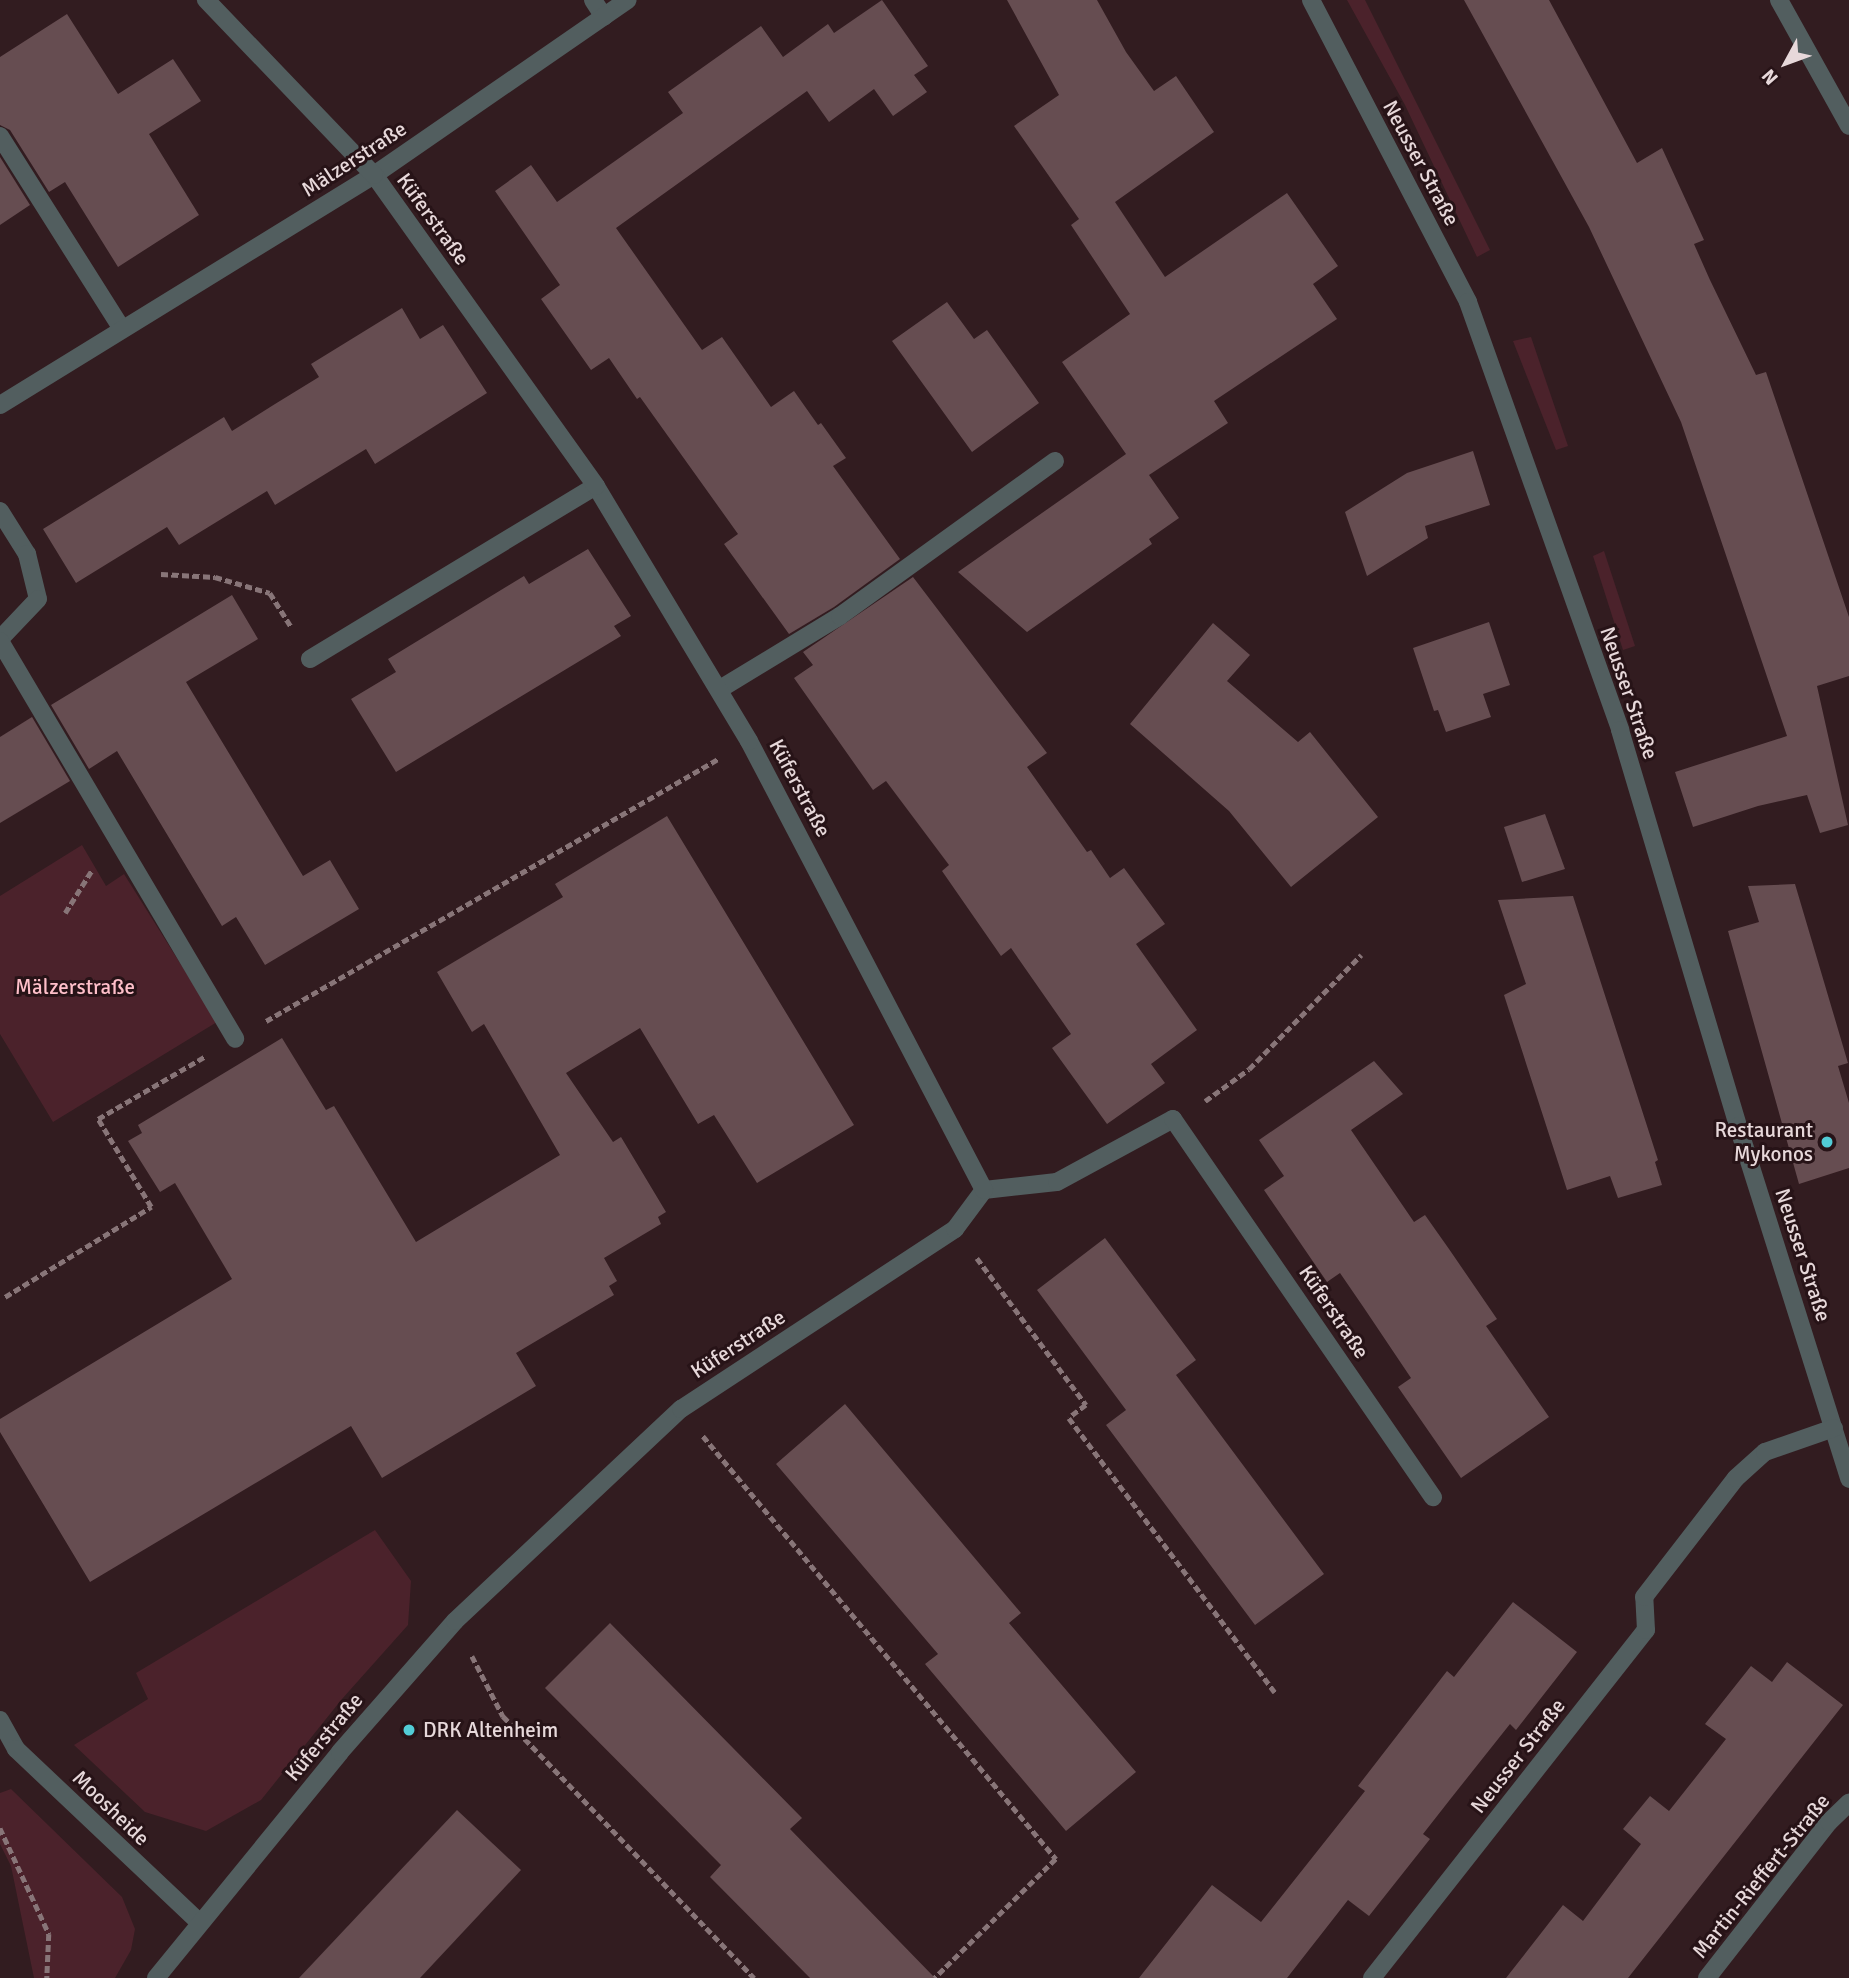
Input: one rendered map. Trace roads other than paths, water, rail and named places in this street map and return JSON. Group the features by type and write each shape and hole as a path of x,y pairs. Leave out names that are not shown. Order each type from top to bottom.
{"street":[{"name":"Küferstraße","path":"206,0 374,175 596,486 749,741 984,1190"},
{"path":"593,0 604,17"},
{"name":"Mälzerstraße","path":"0,405 374,175 628,0"},
{"name":"Neusser Straße","path":"1311,0 1468,302 1620,730 1738,1126 1849,1479"},
{"path":"1779,0 1849,126"},
{"path":"0,136 122,329"},
{"path":"720,689 840,616 1055,461"},
{"path":"310,659 596,486"},
{"path":"0,511 27,554 38,599 0,640 235,1039"},
{"name":"Küferstraße","path":"160,1976 199,1922 340,1752 455,1621 681,1409 955,1229 984,1190 1057,1182 1173,1118 1433,1497"},
{"name":"Neusser Straße","path":"1372,1978 1646,1630 1644,1597 1736,1478 1765,1451 1834,1428"},
{"name":"Moosheide","path":"0,1720 16,1749 199,1922"},
{"name":"Martin-Rieffert-Straße","path":"1707,1978 1829,1822 1849,1802"}],"place":[{"name":"Restaurant Mykonos","path":"1827,1142"},
{"name":"DRK Altenheim","path":"409,1730"}]}
